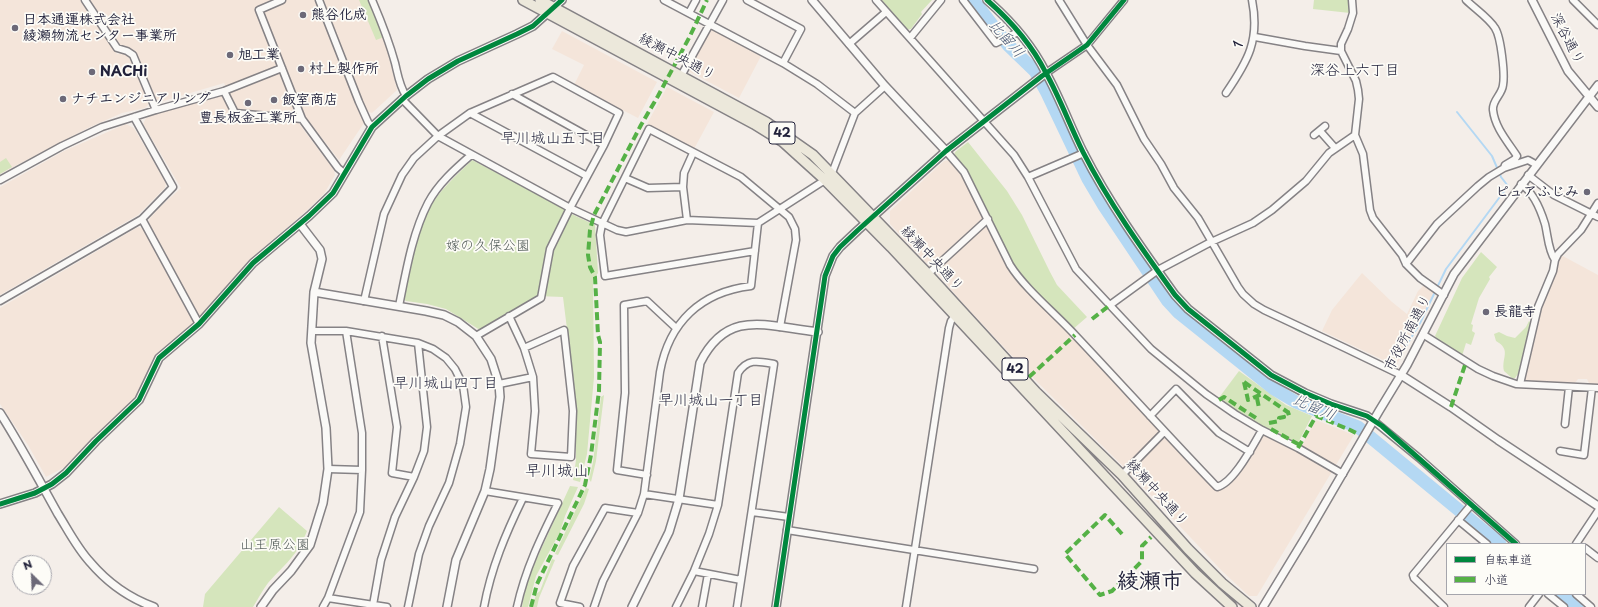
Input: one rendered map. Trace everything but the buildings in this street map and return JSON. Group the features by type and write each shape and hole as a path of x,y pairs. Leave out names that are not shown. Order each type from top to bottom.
{"main road":[{"name":"綾瀬中央通り","path":"523,0 551,10 671,74 766,122 813,155 829,176 870,220 928,274 1036,392 1122,475 1188,549 1222,583 1251,607"},
{"name":"綾瀬中央通り","path":"540,0 551,10"},
{"name":"綾瀬中央通り","path":"870,220 891,247 1195,573 1232,607"}],"street":[{"path":"85,0 117,48 127,51 133,55 156,110"},
{"path":"282,0 259,10 302,119 338,168 344,173"},
{"path":"319,0 359,102 368,122 372,127"},
{"path":"372,0 384,28 395,63 399,85 404,97 438,136 570,208 602,224 626,232 687,220 758,223 829,176 855,113 885,86"},
{"path":"0,504 44,489 66,473 96,441 139,400 159,358 199,324 253,263 300,224 333,193 372,127 404,97 428,79 458,61 533,26 562,0"},
{"path":"664,0 783,63 817,84 855,113"},
{"path":"691,14 696,0"},
{"path":"671,74 723,0"},
{"path":"747,0 801,29 783,63"},
{"path":"812,0 885,86 964,172 1010,265 1019,278 1075,335 1217,487 1222,486 1238,470 1262,430"},
{"path":"876,0 1014,155 1028,177 1076,270 1151,349 1206,394 1262,430 1298,448 1343,474"},
{"path":"910,38 941,0"},
{"path":"962,0 996,43 1018,32"},
{"path":"987,0 1018,32 1030,47 1082,154 1156,272 1188,309 1271,375 1305,393 1331,404 1367,416 1374,421 1419,458 1515,543"},
{"path":"1059,0 1087,45 1116,85 1144,139 1161,164 1174,188 1198,218 1240,290 1254,304 1401,376 1451,406 1498,440 1598,506"},
{"path":"776,607 818,332 825,276 828,266 840,247 946,151 1044,74 1087,45 1124,0"},
{"name":"1","path":"1226,93 1241,70 1255,37 1252,0"},
{"path":"1352,0 1353,13 1341,51 1356,81 1358,90 1359,99 1355,135 1363,154 1370,210 1373,218 1402,255 1406,264 1420,278 1444,295"},
{"path":"1466,0 1496,30 1504,67 1504,84 1502,91 1493,104 1493,111 1501,132 1517,156 1516,159 1505,165 1504,168"},
{"name":"深谷通り","path":"1532,0 1568,71 1598,107"},
{"path":"1576,1 1598,25"},
{"path":"849,44 886,12"},
{"path":"1255,37 1341,51"},
{"path":"0,180 62,146 102,127 224,91 282,68"},
{"path":"364,301 384,214 402,175 414,158 438,136 470,113 553,77 619,113 550,249 541,298 476,336"},
{"name":"市役所南通り","path":"1263,607 1401,376 1424,335 1454,274 1521,184 1598,85"},
{"path":"224,91 235,113 302,119"},
{"path":"512,94 604,145"},
{"path":"470,113 587,176"},
{"path":"0,301 142,219 173,187 134,117"},
{"path":"1314,135 1325,126"},
{"path":"755,251 605,276 600,235 602,224 649,129 742,177 789,217 794,229 796,240 780,327"},
{"path":"1320,131 1335,148"},
{"path":"1110,305 1156,272 1212,242 1253,223 1272,210 1306,181 1335,148 1355,135"},
{"path":"687,220 684,173 694,153"},
{"path":"1028,177 1082,154"},
{"path":"399,306 416,230 428,202 446,178 471,155"},
{"path":"1406,264 1437,224 1489,177 1504,168 1528,160 1537,165"},
{"path":"1528,175 1554,195 1595,216"},
{"path":"625,178 648,188 684,187"},
{"path":"1521,184 1531,194 1541,214 1545,223 1551,254 1555,260"},
{"path":"1520,384 1538,306 1553,271 1555,260 1595,216 1598,203"},
{"path":"142,219 199,324"},
{"path":"928,274 988,219"},
{"path":"594,607 603,581 638,513 644,494 663,358 676,328 686,315 699,304 734,288 752,286 758,223"},
{"path":"261,607 272,590 291,571 310,545 323,502 328,469 326,428 311,343 314,292 322,259 320,250 300,224"},
{"path":"314,292 444,315 458,322 476,336 491,359 499,384 500,397 492,454 485,491 456,560 447,607"},
{"path":"647,475 617,470 625,394 624,305 647,301 676,328"},
{"path":"509,316 524,348 533,377 535,411 531,454 571,457 573,411 564,330 524,348"},
{"path":"906,607 949,328 951,321 955,316"},
{"path":"632,607 669,532 679,499 700,364 706,352 720,336 738,326 759,324 818,332"},
{"path":"312,331 346,331 418,342 433,349 446,358 455,369 463,386 466,407 460,444 449,483 429,526 419,554 408,607"},
{"path":"323,607 328,598 360,512 362,433 346,331"},
{"path":"1424,335 1478,369 1493,376 1520,384 1595,388 1584,455 1560,451"},
{"path":"382,336 397,427 392,473 414,477"},
{"path":"373,605 381,560 395,517 414,477 424,451 427,427 418,342"},
{"path":"676,607 694,571 709,534 718,505 738,373 742,367 755,361 774,364 737,607"},
{"path":"499,384 533,377"},
{"path":"1566,424 1569,387"},
{"path":"1150,416 1176,389 1219,432 1250,452"},
{"path":"0,414 14,435 78,547 89,562 108,581 125,593 154,607"},
{"path":"1122,475 1164,432"},
{"path":"328,469 362,470"},
{"path":"485,491 558,503 536,548 526,575 517,607"},
{"path":"644,494 718,505"},
{"path":"484,607 488,584 499,551 507,530 523,498"},
{"path":"1444,607 1414,578 1413,575 1471,505"},
{"path":"580,607 560,603 573,566 605,508 638,513"},
{"path":"1578,543 1598,511"},
{"path":"752,512 789,517"},
{"path":"1462,516 1486,543"},
{"path":"787,530 1034,570"},
{"path":"1586,549 1598,558"},
{"path":"694,571 741,580"},
{"path":"702,607 708,574"},
{"path":"1529,607 1538,595"},
{"path":"1549,595 1564,607"},
{"path":"1577,595 1591,607"},
{"path":"328,598 387,607"}],"shaded area":[{"path":"0,0 82,0 117,54 125,53 130,57 150,103 145,108 122,113 88,128 0,174"},
{"path":"90,0 369,0 385,41 397,90 372,113 366,111 360,114 364,123 339,160 303,114 237,112 224,83 160,102 157,100 135,53 127,47 121,46"},
{"path":"713,30 761,56 739,98 690,72 689,69 710,31"},
{"path":"562,31 657,82 638,118 574,85 584,65 552,49"},
{"path":"667,87 714,112 694,149 647,124"},
{"path":"221,96 226,98 234,117 297,121 334,170 335,175 324,194 249,260 199,317 148,224 150,218 160,207 181,188 143,124 146,118 158,113"},
{"path":"126,124 134,128 166,183 165,188 138,215 0,295 0,187 64,151"},
{"path":"949,160 957,168 966,184 1009,268 1217,487 1238,470 1262,430 1301,447 1316,420 1354,435 1257,596 1249,596 1222,571 1129,472 1028,373 959,299 931,266 928,265 890,224 890,211 944,161"},
{"path":"138,227 144,229 193,319 193,323 152,360 144,382 138,393 126,407 65,467 46,477 28,445 0,404 0,308"},
{"path":"1561,255 1598,275 1598,385 1590,385 1587,379 1578,379 1574,384 1524,381 1541,305 1558,258"},
{"path":"1362,273 1392,302 1407,314 1418,291 1424,285 1434,291 1420,323 1396,366 1322,331 1332,310"}],"green space":[{"path":"359,0 369,0 384,37 376,40"},
{"path":"882,0 932,0 921,12 922,14 911,29 906,30"},
{"path":"1314,0 1349,0 1350,13 1313,9"},
{"path":"968,142 1007,191 1022,215 1057,285 1087,317 1072,330 1021,276 1011,260 954,156 955,152"},
{"path":"6,158 12,167 0,174 0,162"},
{"name":"嫁の久保公園","path":"472,160 564,208 565,211 595,225 598,273 593,280 594,377 587,454 580,482 573,480 576,460 575,393 563,297 537,296 480,330 446,309 406,301 403,299 416,242 423,221 432,204 442,190"},
{"path":"1481,252 1497,267 1489,277 1490,279 1479,298 1471,324 1473,325 1472,331 1475,333 1471,345 1466,343 1462,356 1439,341 1435,336 1462,278"},
{"path":"1529,321 1531,323 1518,374 1515,378 1512,378 1504,371 1503,366 1505,351 1501,344 1496,341 1494,334 1499,332 1515,338 1526,327"},
{"path":"1239,371 1286,405 1312,416 1297,445 1218,399"},
{"path":"604,395 596,461 591,482 589,479 593,462 601,397"},
{"path":"570,486 578,487 565,516 560,532 536,576 528,607 522,607 525,589 533,567"},
{"path":"586,488 589,489 584,504 558,555 555,554"},
{"name":"山王原公園","path":"279,507 307,531 295,553 268,583 253,607 203,607 205,594"},
{"path":"552,559 555,560 539,598 537,607 533,607 536,594 540,591"}],"waterway":[{"name":"比留川","path":"973,0 1008,45 1035,71 1088,179 1104,206 1167,300 1179,313 1274,389 1296,402 1358,427 1499,543"},
{"path":"1406,346 1420,323 1446,269 1508,186 1501,177 1492,156 1457,112"},
{"name":"比留川","path":"1562,595 1577,607"}],"marked path":[{"path":"531,607 537,584 585,485 591,455 599,391 600,342 598,335 595,277 590,267 588,255 590,230 594,215 690,36 707,0"},
{"path":"1092,319 1110,305"},
{"path":"1029,377 1075,335"},
{"path":"1451,407 1466,362"},
{"path":"1244,382 1289,413 1292,412"},
{"path":"1244,382 1248,400 1262,394"},
{"path":"1219,400 1224,397 1256,418"},
{"path":"1257,398 1259,408"},
{"path":"1269,423 1279,421 1279,418 1284,417 1283,415 1289,413"},
{"path":"1298,448 1316,416 1358,434"},
{"path":"1271,429 1298,444"},
{"path":"1122,534 1105,515 1065,554 1100,595 1112,591 1142,561 1142,546 1151,537"}],"cycle path":[{"path":"0,504 35,493 52,484 66,473 96,441 139,400 159,358 199,324 253,263 309,216 333,193 372,127 406,96 428,79 458,61 533,26 562,0"},
{"path":"987,0 1012,25 1034,53 1051,83 1093,171 1126,225 1150,260 1175,295 1188,309 1271,375 1305,393 1331,404 1367,416 1382,426 1515,543"},
{"path":"776,607 825,276 833,256 858,230 946,151 1042,76 1087,45 1124,0"}],"place":[{"name":"熊谷化成","path":"303,15"},
{"name":"日本通運株式会社 綾瀬物流センター事業所","path":"15,28"},
{"name":"旭工業","path":"230,55"},
{"name":"村上製作所","path":"301,69"},
{"name":"NACHi","path":"92,72"},
{"name":"ナチエンジニアリング","path":"63,99"},
{"name":"飯室商店","path":"274,100"},
{"name":"豊長板金工業所","path":"248,103"},
{"name":"ピュアふじみ","path":"1587,192"},
{"name":"長龍寺","path":"1486,312"}],"district":[{"name":"深谷上六丁目","path":"1355,71"},
{"name":"早川城山五丁目","path":"553,139"},
{"name":"早川城山四丁目","path":"446,384"},
{"name":"早川城山一丁目","path":"711,401"},
{"name":"早川城山","path":"557,472"},
{"name":"綾瀬市","path":"1150,582"}]}
